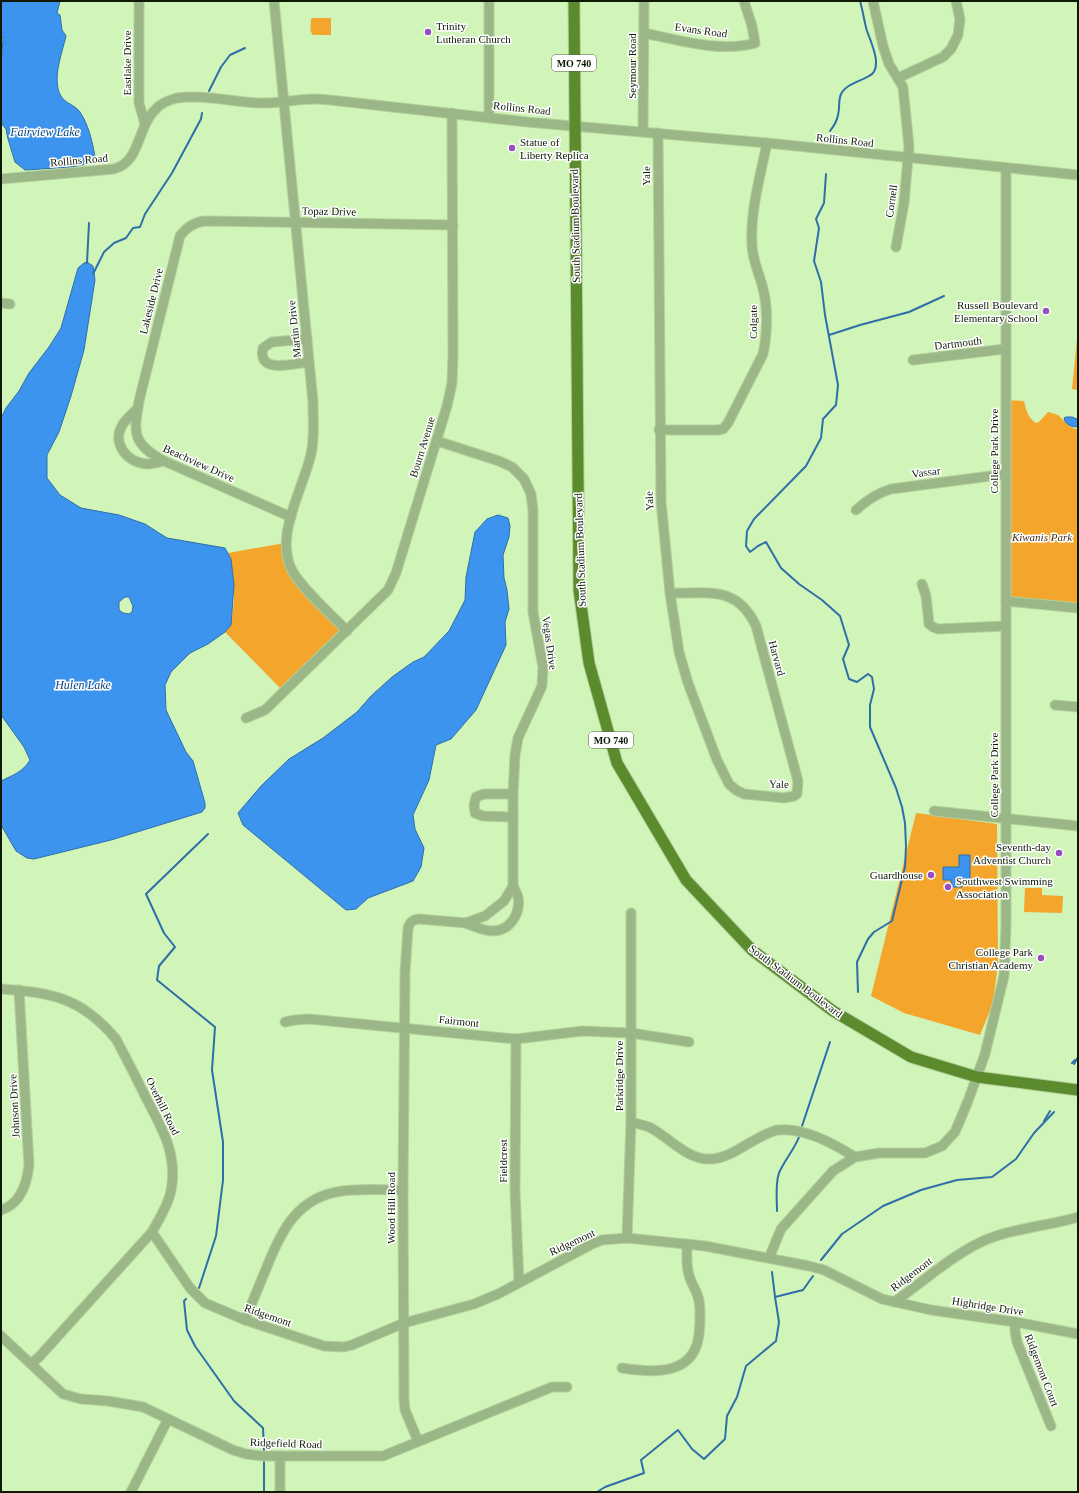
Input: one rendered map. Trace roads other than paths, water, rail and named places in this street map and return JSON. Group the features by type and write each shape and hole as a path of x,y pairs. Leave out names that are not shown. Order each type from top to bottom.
{"main road":[{"name":"South Stadium Boulevard","path":"574,1 579,590 588,663 617,763 686,880 752,950 833,1011 910,1057 977,1077 1078,1090"}],"street":[{"name":"Eastlake Drive","path":"139,1 140,103 145,124"},
{"name":"Martin Drive","path":"274,1 313,402 314,436 311,454 288,527 286,542 288,558 293,571 302,584 347,631"},
{"path":"489,1 489,117"},
{"name":"Seymour Road","path":"643,131 644,1"},
{"name":"Evans Road","path":"644,32 700,44 744,46 755,43 752,26 744,1"},
{"name":"Cornell","path":"872,1 889,64 902,87 909,147 904,203 896,247"},
{"path":"898,78 943,57 951,49 958,36 960,19 956,1"},
{"name":"Rollins Road","path":"1,179 120,168 132,157 145,124 155,109 165,102 176,98 189,97 261,104 314,99 339,101 574,126 767,143 1078,175"},
{"name":"Bourn Avenue","path":"246,718 265,710 347,631 388,590 396,573 437,441 452,383 452,113"},
{"name":"Yale","path":"658,133 660,501 670,593 679,652 688,683 717,760 729,784 744,794 784,798 798,794"},
{"name":"Colgate","path":"659,430 723,429 731,418 764,354 766,304 754,261 752,221 767,143"},
{"name":"College Park Drive","path":"769,1258 781,1228 833,1170 855,1157 879,1153 925,1153 942,1146 955,1132 985,1054 1004,976 1006,925 1006,168"},
{"name":"Topaz Drive","path":"204,221 453,225"},
{"name":"Lakeside Drive","path":"138,405 180,236 187,228 195,223 204,221"},
{"path":"307,339 272,342 263,348 261,355 264,361 274,366 309,362"},
{"name":"Dartmouth","path":"913,360 1005,349"},
{"path":"138,405 122,424 119,434 119,445 125,454 135,461 146,464 164,461"},
{"name":"Beachview Drive","path":"138,405 136,433 140,443 150,454 291,517"},
{"name":"Vegas Drive","path":"437,441 499,461 512,467 524,479 530,494 533,510 533,612 543,667 542,686 518,738 515,755 513,794 513,886 518,897 516,917 510,925 503,929 494,931 482,929 466,923"},
{"name":"Vassar","path":"856,510 875,495 891,489 1006,474"},
{"path":"922,584 926,596 929,624 933,627 938,629 1005,626"},
{"name":"Harvard","path":"670,593 713,594 726,596 735,599 745,607 751,615 756,626 796,774 798,794"},
{"path":"1006,601 1078,608"},
{"path":"1055,705 1078,707"},
{"path":"513,794 484,794 476,797 474,805 475,813 483,816 513,817"},
{"path":"934,811 1078,826"},
{"path":"466,923 485,916 504,901 513,886"},
{"name":"Parkridge Drive","path":"627,1238 631,1122 631,913"},
{"name":"Wood Hill Road","path":"418,1441 405,1410 403,1190 405,973 408,928 413,920 419,919 466,923"},
{"name":"Overhill Road","path":"1,988 50,994 76,1004 96,1017 116,1039 166,1136 172,1156 173,1174 171,1192 164,1210 152,1232 31,1364"},
{"name":"Johnson Drive","path":"1,1210 8,1208 22,1194 28,1180 29,1165 19,990"},
{"name":"Fairmont","path":"285,1022 309,1019 516,1039 582,1031 631,1032 690,1042"},
{"name":"Fieldcrest","path":"516,1039 515,1191 519,1283"},
{"path":"631,1122 650,1127 686,1153 700,1158 713,1159 731,1154 759,1138 778,1130 798,1131 832,1144 855,1157"},
{"path":"245,1320 274,1249 287,1225 297,1212 310,1202 324,1195 343,1191 403,1190"},
{"name":"Ridgemont","path":"152,1232 162,1244 190,1288 205,1303 245,1320 324,1346 334,1347 352,1345 404,1323 474,1304 498,1294 542,1269 602,1240 627,1238 705,1246 810,1266 824,1270 882,1299 894,1302 953,1257 978,1243 998,1235 1078,1217"},
{"path":"622,1368 638,1370 669,1369 683,1364 696,1347 699,1330 699,1298 688,1274 687,1244"},
{"name":"Highridge Drive","path":"894,1302 931,1310 1015,1322 1078,1334"},
{"name":"Ridgemont Court","path":"1015,1322 1017,1342 1051,1426"},
{"name":"Ridgefield Road","path":"1,1336 63,1394 81,1399 108,1401 143,1407 246,1454 280,1456 383,1456 552,1387 567,1387"},
{"path":"131,1492 168,1419"},
{"path":"280,1456 280,1492"}],"water":[{"name":"Fairview Lake","path":"1,1 60,1 57,13 60,15 62,30 66,36 58,68 57,85 63,99 78,110 83,118 91,137 96,162 72,167 25,170 15,162 6,129 1,123 1,62 3,39 1,34"},
{"name":"Hulen Lake","path":"87,262 93,266 95,280 84,350 59,432 47,455 47,478 60,495 81,508 119,515 145,524 167,538 225,548 231,559 234,585 231,625 225,632 208,644 190,653 171,672 165,685 166,710 186,752 193,761 205,803 205,808 202,812 111,840 34,859 27,858 16,851 1,825 1,781 21,770 30,760 24,747 1,715 1,418 29,373 49,347 61,328 78,268","holes":["125,597 129,597 133,606 132,612 129,614 123,613 119,610 119,602"]},
{"path":"1064,418 1077,419 1078,427 1067,424"},
{"path":"498,515 508,518 510,526 509,537 503,555 504,578 509,609 505,622 506,645 476,710 451,739 436,745 429,780 413,815 415,829 424,848 421,867 413,881 368,898 356,909 346,910 243,825 238,813 261,786 289,759 323,738 357,712 371,696 392,677 413,662 424,657 449,631 465,600 466,577 475,532 487,519"},
{"path":"959,855 970,855 970,880 962,880 962,887 952,887 951,880 943,880 943,867 959,867"}],"waterway":[{"path":"830,131 837,119 840,97 843,91 850,85 869,76 876,68 875,55 867,31 860,1"},
{"path":"209,91 221,67 230,55 245,48"},
{"path":"93,274 104,252 114,243 126,238 133,228 140,227 145,214 172,173 201,119 202,113"},
{"path":"826,174 824,203 816,219 819,228 814,261 821,282 825,315 838,385 836,405 823,419 821,438 806,466 754,519 747,531 746,546 750,552 766,542 781,568 840,616 849,645 843,659 849,679 857,682 868,674 872,677 874,689 870,705 870,727 896,788 902,807 905,823 906,846 905,867 892,921 874,932 868,939 857,962 858,992"},
{"path":"87,263 89,223"},
{"path":"829,335 909,312 944,296"},
{"path":"199,1288 216,1236 223,1180 223,1142 212,1070 215,1027 157,980 159,966 175,947 164,933 146,894 208,834"},
{"path":"802,1126 830,1042"},
{"path":"1074,1064 1078,1057"},
{"path":"1072,1063 1075,1060"},
{"path":"1044,1121 1050,1111"},
{"path":"821,1260 842,1234 883,1206 921,1190 957,1180 992,1177 1016,1159 1034,1133 1054,1112"},
{"path":"777,1211 777,1187 779,1173 799,1137"},
{"path":"772,1272 775,1297"},
{"path":"597,1492 605,1487 644,1473 641,1460 678,1430 692,1449 704,1459 725,1439 727,1416 737,1397 746,1366 776,1341 779,1322 775,1297 803,1290 813,1276"},
{"path":"186,1299 184,1301 187,1330 195,1346 234,1401 263,1428 264,1450"},
{"path":"264,1462 264,1492"}],"place":[{"name":"Trinity Lutheran Church","path":"428,32"},
{"name":"Statue of Liberty Replica","path":"512,148"},
{"name":"Russell Boulevard Elementary School","path":"1046,311"},
{"name":"Seventh-day Adventist Church","path":"1059,853"},
{"name":"Guardhouse","path":"931,875"},
{"name":"Southwest Swimming Association","path":"948,887"},
{"name":"College Park Christian Academy","path":"1041,958"}],"park label":[{"name":"Kiwanis Park","path":"1042,537"}]}
